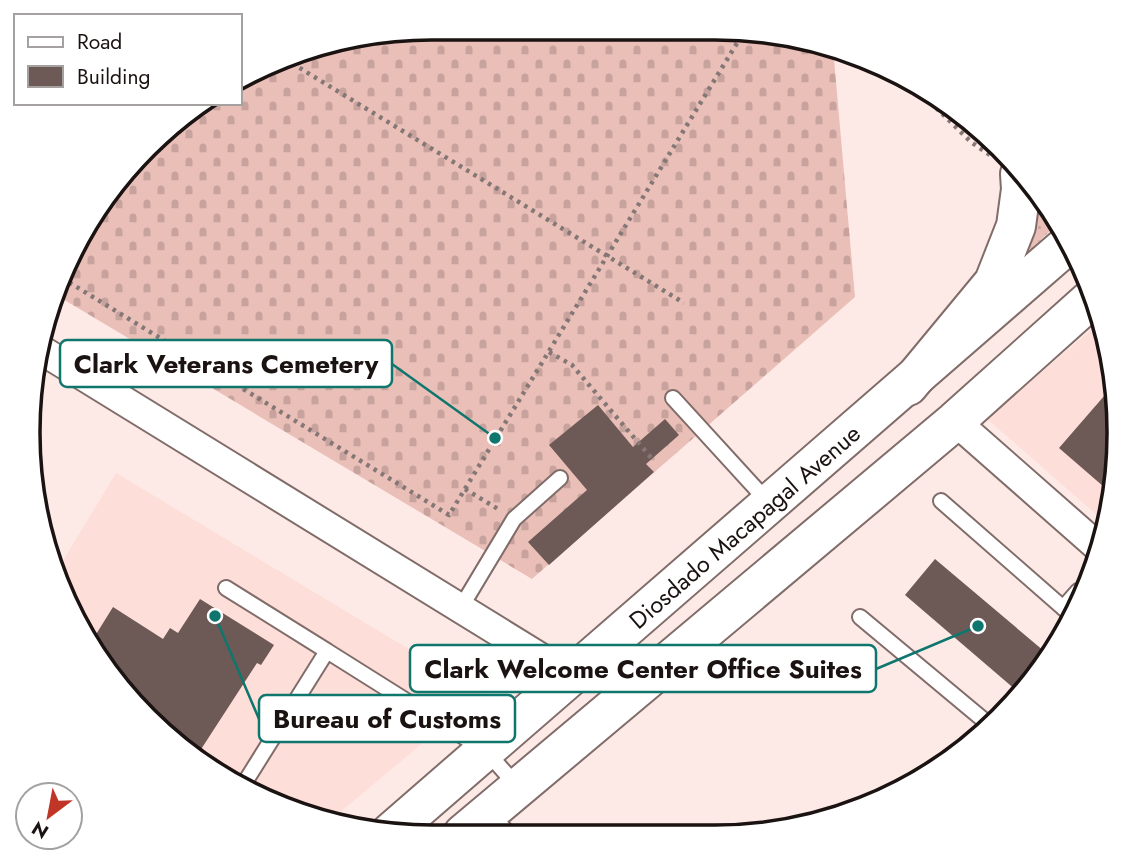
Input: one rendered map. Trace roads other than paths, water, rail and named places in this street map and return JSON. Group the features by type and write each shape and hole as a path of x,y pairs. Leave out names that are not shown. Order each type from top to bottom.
{"main road":[{"path":"908,386 994,282 1016,226 1019,186"},
{"name":"Diosdado Macapagal Avenue","path":"402,823 1061,250"},
{"name":"Diosdado Macapagal Avenue","path":"488,825 518,787 955,421 1085,304"}],"street":[{"path":"48,354 572,677"},
{"path":"955,421 1091,541"}],"lane":[{"path":"673,398 770,504"},
{"path":"460,609 514,519 560,478"},
{"path":"941,501 1065,609"},
{"path":"226,588 486,751 518,787"},
{"path":"860,617 982,719"},
{"path":"248,778 327,651"}],"place":[{"name":"Clark Veterans Cemetery","path":"495,438"},
{"name":"Bureau of Customs","path":"215,616"},
{"name":"Clark Welcome Center Office Suites","path":"978,626"}]}
